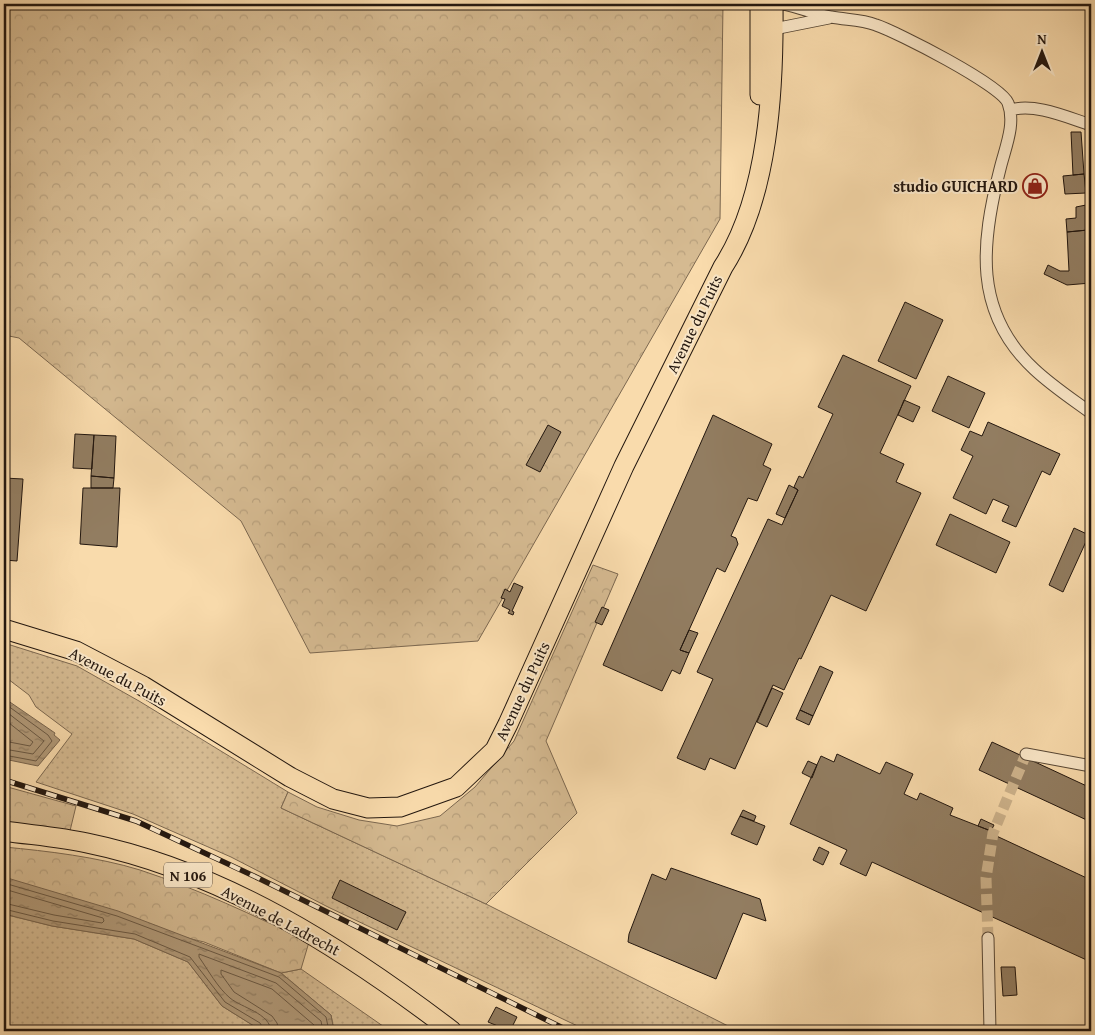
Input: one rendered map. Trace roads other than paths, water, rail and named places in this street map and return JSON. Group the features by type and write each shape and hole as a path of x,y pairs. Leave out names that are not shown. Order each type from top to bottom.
{"main road":[{"name":"Avenue du Puits","path":"760,4 766,30"},
{"name":"Avenue du Puits","path":"4,628 84,656 143,686 290,777 333,799 368,808 400,807 456,788 474,773 495,750 624,466 723,267 741,208 753,157 766,30 773,4"},
{"name":"Avenue de Ladrecht","path":"4,831 88,843 208,881 328,943 452,1031"}],"street":[{"path":"784,4 831,17 855,19 893,32 986,81 1008,101 1011,123 993,198 986,237 986,281 998,317 1015,349 1048,382 1091,413"},
{"path":"766,30 831,17"},
{"path":"1010,110 1022,106 1051,112 1091,125"},
{"path":"1026,754 1091,766"},
{"path":"988,938 990,1031"}],"water":[{"path":"4,698 55,733 54,735 60,740 38,766 4,759"},
{"path":"4,877 118,911 281,973 331,1015 334,1031 262,1031 222,1006 188,962 134,939 52,926 4,914"}],"tunnel":[{"path":"988,938 986,878 993,833 1026,754"}],"railway":[{"path":"4,780 136,821 258,878 569,1031"}],"place":[{"name":"studio GUICHARD","path":"1035,186"}]}
